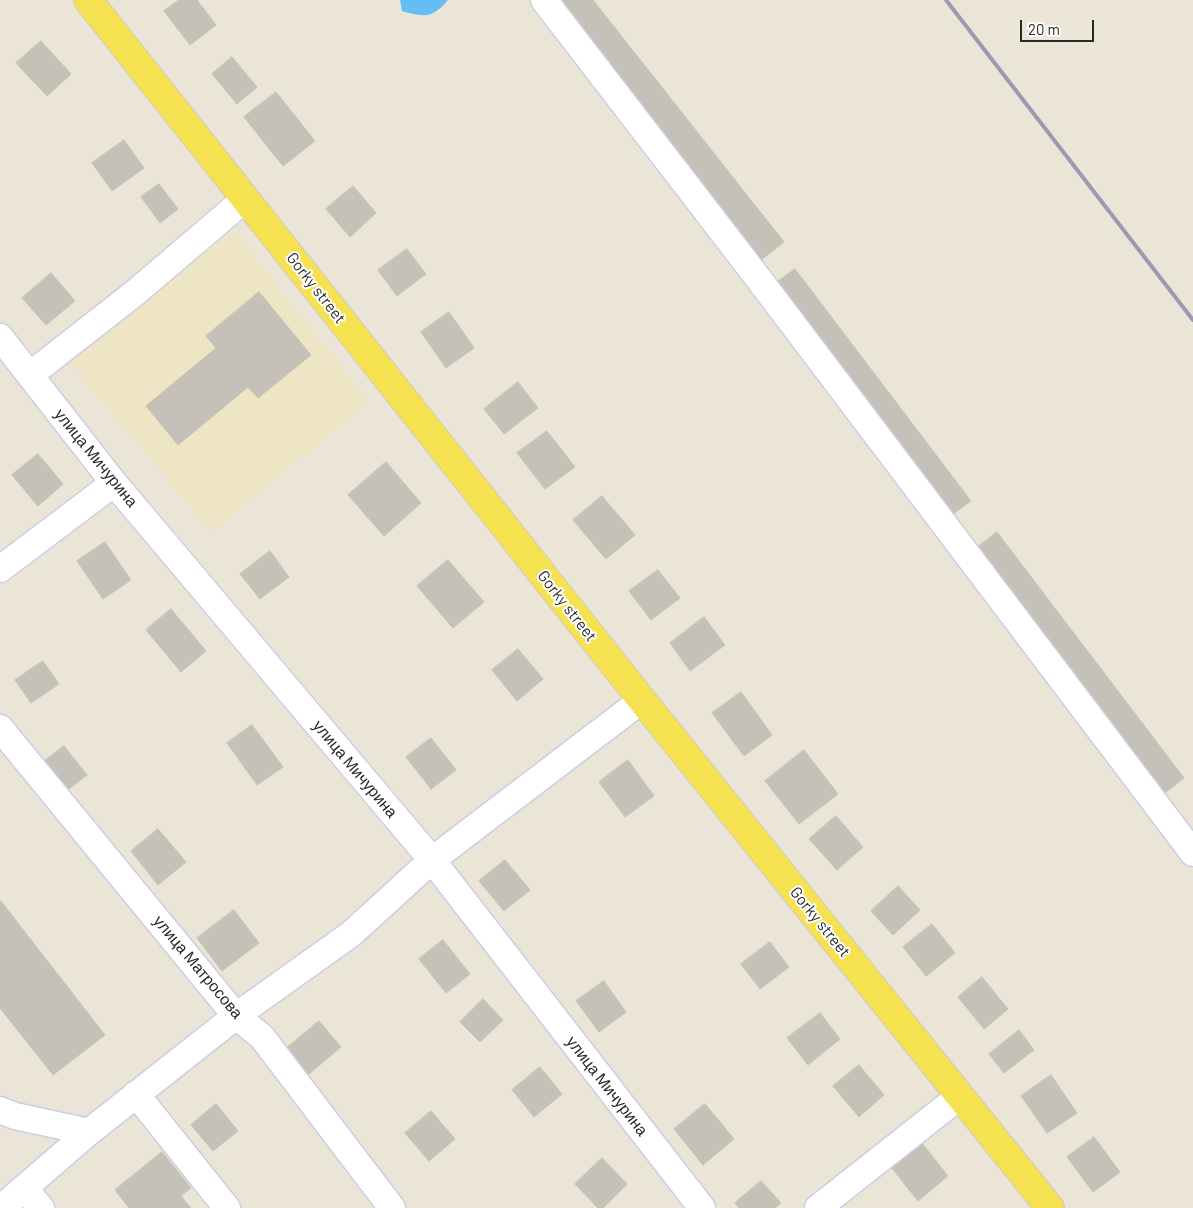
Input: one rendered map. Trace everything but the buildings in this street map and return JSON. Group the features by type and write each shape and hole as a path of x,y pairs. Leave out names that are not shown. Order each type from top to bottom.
{"main road":[{"name":"Gorky street","path":"88,0 642,700 1050,1208"}],"street":[{"path":"544,0 764,286 1193,853"},
{"path":"30,375 136,292 245,199"},
{"name":"улица Мичурина","path":"0,337 114,483 432,860 702,1208"},
{"path":"0,570 114,483"},
{"path":"0,1208 33,1198 89,1132 236,1016 351,934 432,860 642,700"},
{"name":"улица Матросова","path":"0,728 236,1016 262,1037 392,1208"},
{"path":"136,1094 227,1208"},
{"path":"818,1208 960,1096"},
{"path":"0,1110 15,1116 89,1132"}],"shaded area":[{"path":"231,228 369,402 211,532 62,354"}],"water":[{"path":"400,0 448,0 437,11 422,15 402,11"}],"railway":[{"path":"946,0 1193,320"}]}
